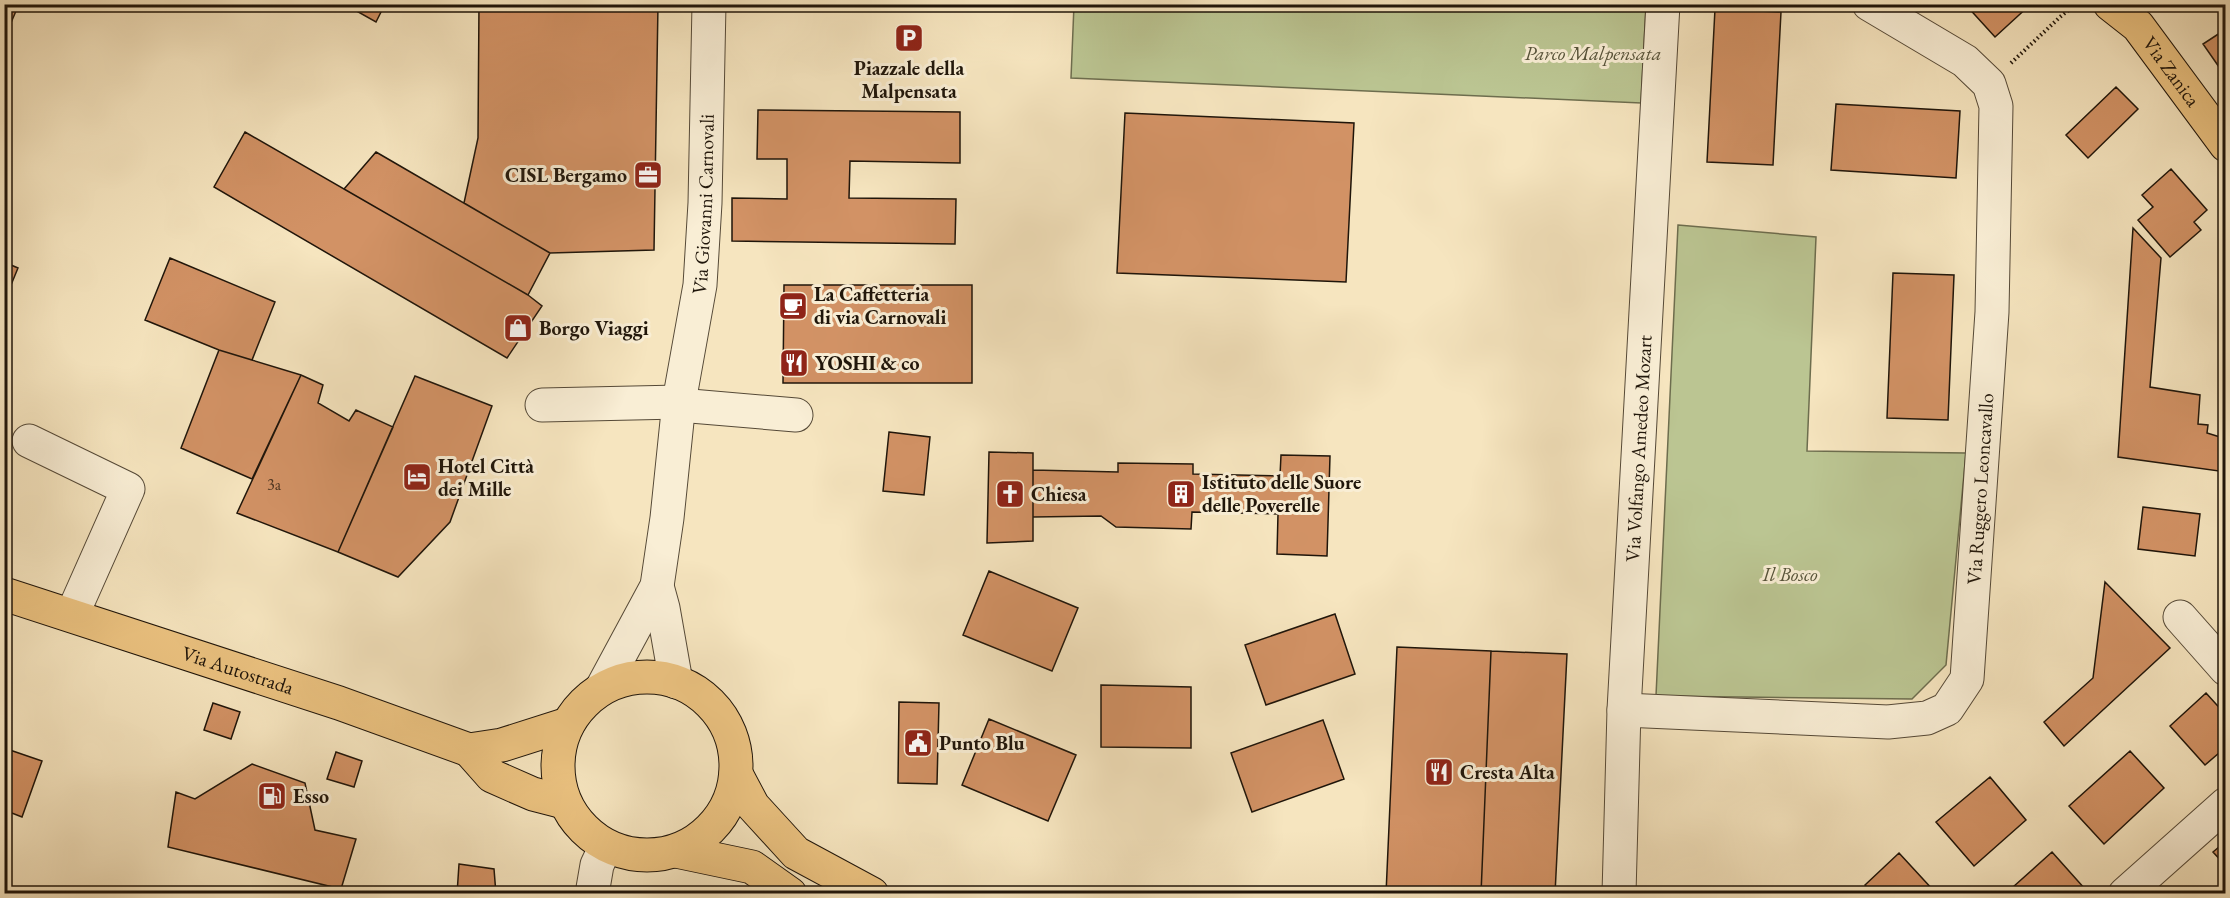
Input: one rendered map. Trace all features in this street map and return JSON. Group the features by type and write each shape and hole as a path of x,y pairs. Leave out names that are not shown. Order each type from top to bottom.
{"main road":[{"name":"Via Zanica","path":"2110,4 2134,15 2226,145"},
{"name":"Via Autostrada","path":"4,594 339,703 469,750 502,745 568,724"},
{"path":"639,677 658,677 676,682 706,699 717,711 733,741 736,774 731,794 723,812 710,829 694,841 676,850 653,855 631,854 606,846 585,831 564,802 557,767 560,745 568,724 577,711 602,688 620,681 639,677"},
{"name":"Via Autostrada","path":"469,750 492,776 533,794 564,802"},
{"path":"736,774 753,806 796,853 872,894"},
{"path":"676,850 752,867 790,894"}],"street":[{"name":"Via Giovanni Carnovali","path":"602,688 657,586 667,519 679,404 700,285 705,203 709,4"},
{"name":"Via Volfango Amedeo Mozart","path":"1618,894 1624,710 1663,4"},
{"path":"1869,4 1965,61 1989,84"},
{"name":"Via Ruggero Leoncavallo","path":"1624,710 1888,722 1927,718 1947,709 1967,679 1992,312 1996,106 1989,84"},
{"path":"542,405 679,404 796,415"},
{"path":"29,441 128,489 72,615"},
{"name":"Via Giovanni Carnovali","path":"657,586 676,682"},
{"path":"2180,617 2226,669"},
{"path":"2125,894 2226,804"},
{"path":"592,894 597,865 606,846"}],"path":[{"path":"1989,84 2060,16 2076,4"}],"green space":[{"name":"Parco Malpensata","path":"1074,5 1646,5 1641,103 1071,78"},
{"name":"Il Bosco","path":"1678,225 1816,237 1807,451 1966,453 1946,665 1912,699 1656,696"}],"building":[{"path":"4,4 19,4 4,39"},
{"path":"344,4 385,4 376,22"},
{"path":"479,4 658,4 654,250 550,253 464,203 478,138"},
{"path":"1965,4 2031,4 1995,37"},
{"path":"1715,9 1781,12 1773,165 1707,162"},
{"path":"2226,29 2226,77 2203,44"},
{"path":"2116,87 2138,109 2088,158 2066,135"},
{"path":"1836,104 1960,111 1956,178 1831,170"},
{"path":"758,110 960,112 960,163 850,161 849,198 956,199 955,244 732,241 732,198 787,199 787,159 757,159"},
{"path":"1125,113 1354,123 1346,282 1117,273"},
{"path":"245,132 528,295 542,306 507,358 214,187"},
{"path":"376,152 550,253 528,295 344,189"},
{"path":"2171,169 2207,210 2194,222 2201,230 2170,257 2138,220 2153,207 2142,195"},
{"path":"2133,228 2161,258 2150,387 2200,395 2198,424 2208,425 2207,433 2220,437 2226,418 2226,472 2118,457"},
{"path":"170,258 275,302 252,360 219,350 145,320"},
{"path":"4,262 18,268 4,302"},
{"path":"1893,273 1954,275 1948,420 1887,418"},
{"path":"784,285 972,285 972,383 783,383"},
{"path":"219,350 301,375 252,479 181,448"},
{"path":"301,375 323,385 318,403 349,421 356,410 393,427 338,552 237,513"},
{"path":"415,376 492,406 450,522 398,577 338,552"},
{"path":"889,432 930,437 924,495 883,491"},
{"name":"Chiesa","path":"989,452 1033,453 1033,541 987,543"},
{"name":"Istituto delle Suore delle Poverelle","path":"1281,455 1330,456 1327,556 1277,554 1278,514 1192,512 1191,529 1116,527 1101,516 1033,517 1033,470 1118,472 1118,463 1193,464 1193,474 1280,476"},
{"path":"2143,507 2200,514 2195,556 2138,549"},
{"path":"989,571 1078,608 1052,671 963,635"},
{"path":"2105,582 2170,648 2064,746 2044,722 2093,678"},
{"path":"1335,614 1355,674 1266,705 1245,645"},
{"name":"Cresta Alta","path":"1397,647 1491,651 1481,894 1386,894"},
{"path":"1491,651 1567,654 1555,894 1481,894"},
{"path":"1101,685 1191,687 1191,748 1101,747"},
{"path":"2206,693 2226,715 2226,747 2205,765 2170,726"},
{"name":"Punto Blu","path":"899,702 939,703 937,784 898,783"},
{"path":"213,703 240,712 231,739 204,730"},
{"path":"989,719 1076,755 1048,821 962,785"},
{"path":"1323,720 1344,779 1252,812 1231,753"},
{"path":"4,748 42,761 22,817 4,810"},
{"path":"2130,751 2164,788 2104,844 2069,806"},
{"path":"336,752 362,761 354,787 327,779"},
{"path":"252,764 305,783 315,830 356,839 341,889 168,847 176,792 195,799"},
{"path":"1990,777 2026,820 1974,866 1936,822"},
{"path":"2226,841 2226,866 2213,852"},
{"path":"2052,852 2085,889 2080,894 2019,894 2013,887"},
{"path":"1899,853 1934,891 1931,894 1873,894 1865,885"},
{"path":"459,864 494,869 496,894 457,894"}],"place":[{"name":"Piazzale della Malpensata","path":"909,38"},
{"name":"CISL Bergamo","path":"648,175"},
{"name":"La Caffetteria di via Carnovali","path":"793,306"},
{"name":"Borgo Viaggi","path":"518,328"},
{"name":"YOSHI & co","path":"794,363"},
{"name":"Hotel Città dei Mille","path":"417,477"},
{"name":"Chiesa","path":"1010,494"},
{"name":"Istituto delle Suore delle Poverelle","path":"1181,494"},
{"name":"Punto Blu","path":"918,743"},
{"name":"Cresta Alta","path":"1439,772"},
{"name":"Esso","path":"272,796"}]}
